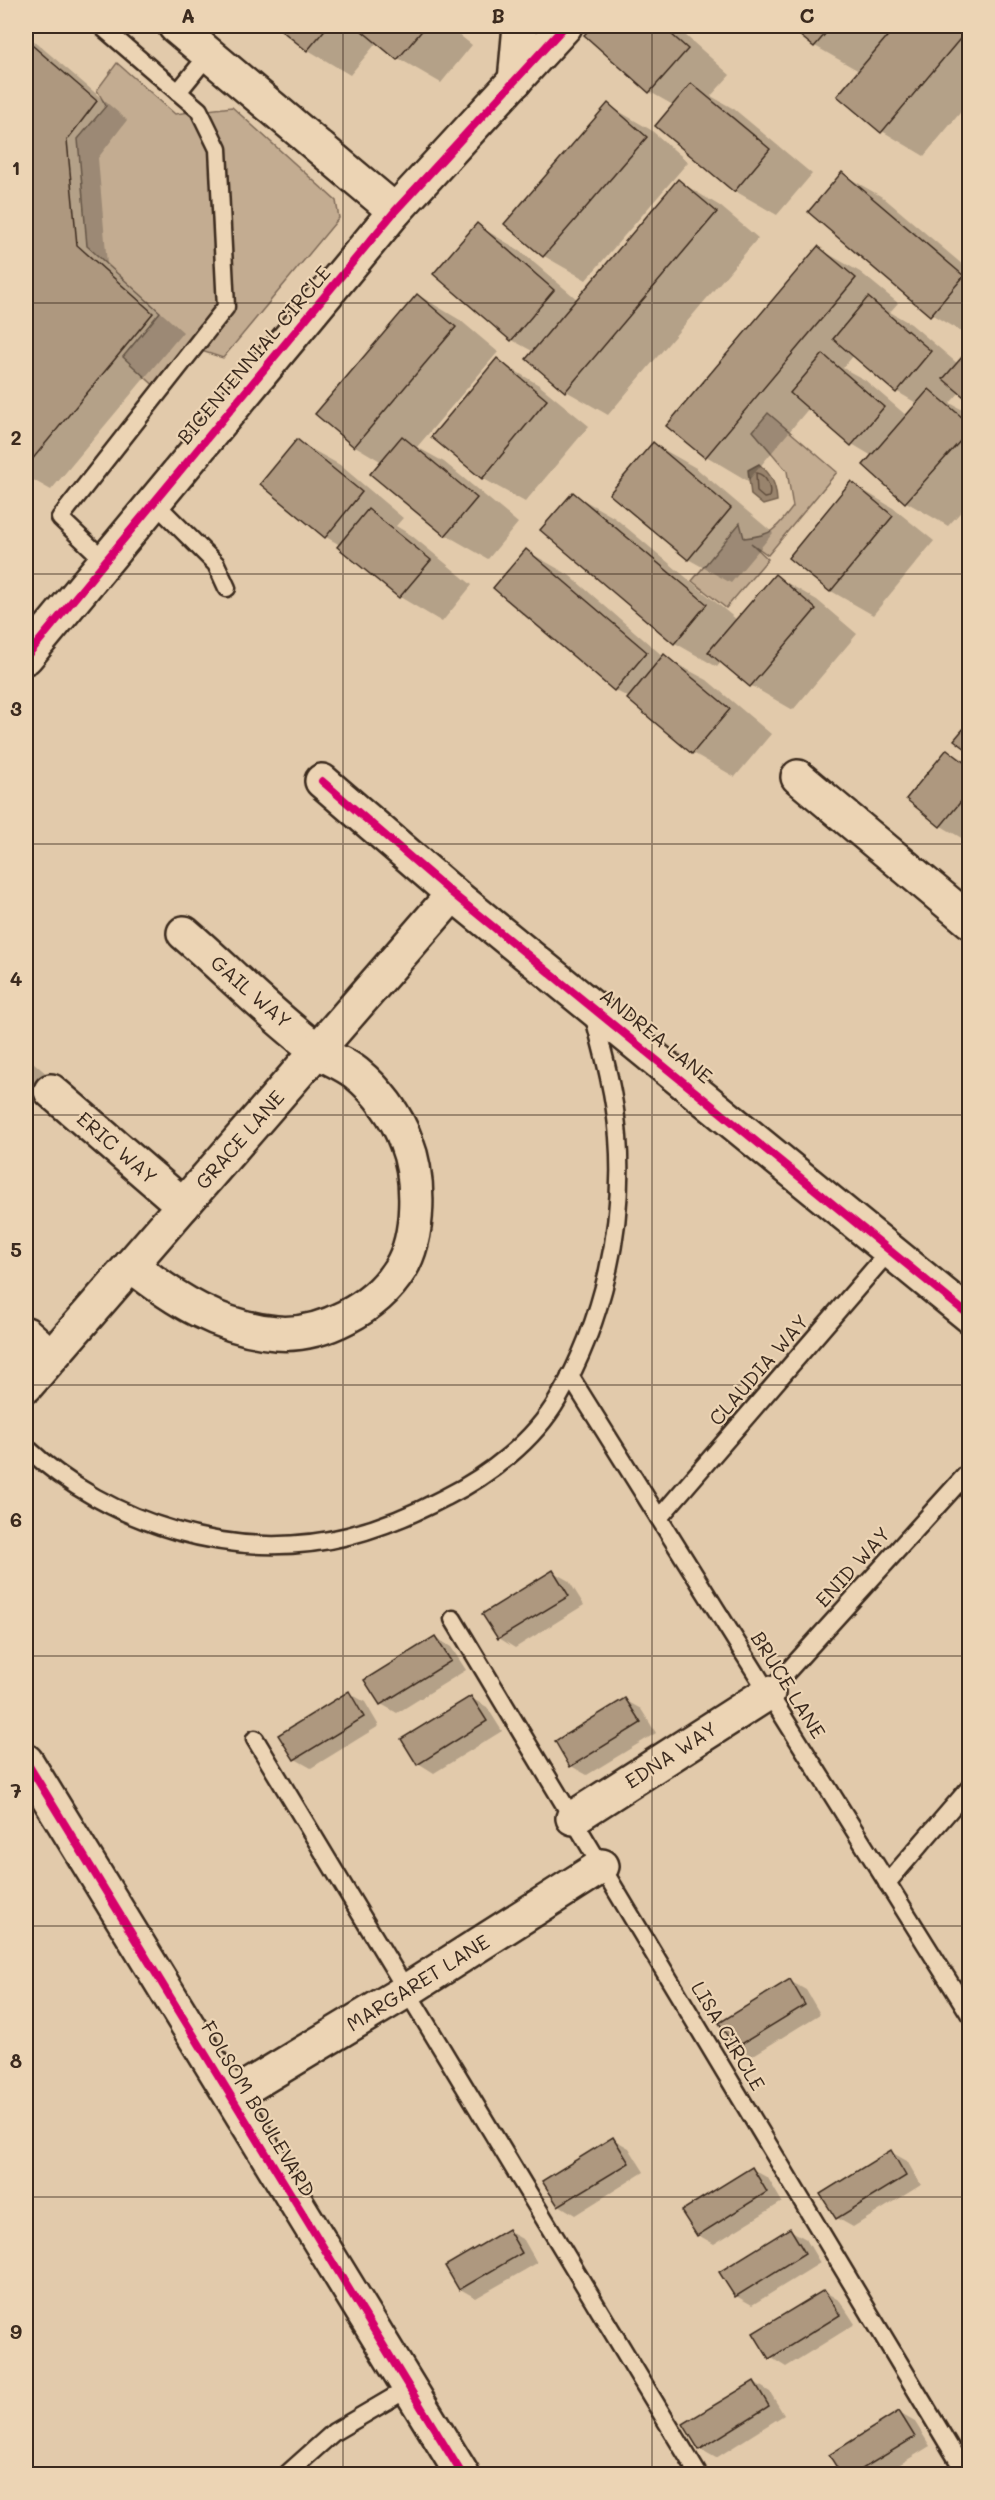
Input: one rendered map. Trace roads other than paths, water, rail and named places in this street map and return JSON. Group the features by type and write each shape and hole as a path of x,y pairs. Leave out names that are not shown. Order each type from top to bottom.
{"street":[{"path":"176,26 395,211"},
{"path":"515,81 520,26"},
{"name":"BICENTENNIAL CIRCLE","path":"26,657 395,211 565,26"},
{"path":"798,777 969,921"},
{"name":"ANDREA LANE","path":"322,781 453,894 891,1249 969,1316"},
{"name":"GRACE LANE","path":"26,1386 453,894"},
{"name":"GAIL WAY","path":"131,1264 165,1292 202,1313 243,1328 278,1333 314,1329 347,1317 377,1296 400,1269 414,1227 416,1184 406,1142 386,1103 356,1072 318,1050 184,933"},
{"name":"ERIC WAY","path":"51,1091 183,1205"},
{"path":"26,1334 51,1356"},
{"name":"EDNA WAY","path":"573,1818 768,1693"},
{"name":"FOLSOM BOULEVARD","path":"26,1761 462,2475"},
{"name":"MARGARET LANE","path":"232,2096 406,1991 602,1866"}],"lane":[{"path":"101,26 199,110 218,149 226,307 60,518 105,561"},
{"path":"178,92 209,54"},
{"path":"154,502 216,564 227,588"},
{"path":"26,1447 43,1463 96,1499 155,1525 217,1540 282,1544 346,1536 407,1517 485,1475 536,1430 558,1400 588,1340 607,1274 617,1207 618,1138 609,1071 590,1005"},
{"name":"CLAUDIA WAY","path":"659,1518 891,1249"},
{"name":"BRUCE LANE","path":"570,1376 969,2015"},
{"name":"ENID WAY","path":"768,1693 969,1470"},
{"name":"LISA CIRCLE","path":"453,1619 966,2475"},
{"path":"255,1739 698,2475"},
{"path":"887,1883 969,1787"},
{"path":"287,2475 334,2432 409,2388"}],"water":[{"path":"759,464 770,476 777,501 763,505 751,495 748,470"}]}
